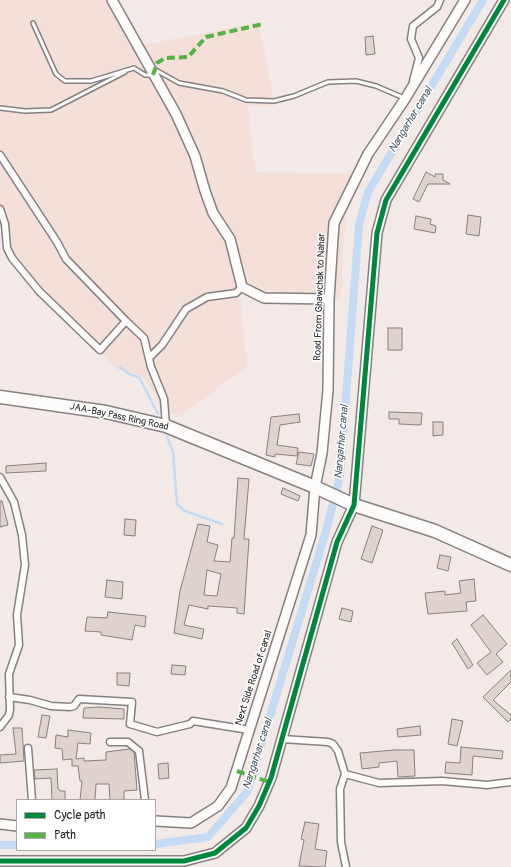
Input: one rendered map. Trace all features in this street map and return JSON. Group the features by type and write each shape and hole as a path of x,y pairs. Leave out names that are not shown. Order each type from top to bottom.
{"highway":[{"name":"JAA-Bay Pass Ring Road","path":"0,397 51,403 106,412 166,426 354,505"},
{"path":"354,505 435,531 511,565"}],"street":[{"path":"112,0 176,114 195,156 205,192 213,213 230,239 242,288"},
{"path":"411,89 419,58 411,39 413,26 437,7 440,0"},
{"name":"Road From Ghawchak to Nahar","path":"319,489 328,390 329,299 334,223 368,154 405,99 465,0"},
{"path":"0,861 32,864 149,864 184,861 210,854 246,828 259,806 271,778 337,542 354,505 377,233 386,200 504,0"},
{"path":"0,155 66,259 144,338 149,358 164,400 166,426"},
{"path":"0,209 5,224 7,248 12,258 40,291 100,350 126,321"},
{"path":"242,288 264,298 329,299"},
{"path":"149,358 162,346 186,309 207,297 236,293 242,288"},
{"path":"0,477 14,502 22,535 25,565 17,615 19,645 9,674 9,715 0,726"},
{"name":"Next Side Road of canal","path":"156,821 191,823 218,806 231,788 311,535 319,489"},
{"path":"9,697 70,707 74,706 79,699 132,702 130,724 157,732 190,724 192,721 249,730"},
{"path":"282,739 328,742 333,744 345,774 340,789 341,842 346,867"},
{"path":"110,742 128,742 139,750 145,799"},
{"path":"28,748 32,799"},
{"path":"345,774 378,783 442,781 487,785 511,782"},
{"path":"0,824 16,826"}],"lane":[{"path":"32,23 56,74 65,81 91,81 134,68 145,74 153,72 179,83 223,91 246,100 274,101 294,96 328,82 356,81 376,86 405,99"},
{"path":"0,108 25,111 51,110 134,68"}],"shaded area":[{"path":"0,0 114,0 143,45 259,22 275,106 248,106 255,172 364,174 348,208 343,244 341,300 240,295 247,366 181,416 160,410 157,397 144,379 136,373 118,370 11,260 0,219"}],"building":[{"path":"373,36 375,54 366,55 365,37"},
{"path":"426,172 435,177 435,174 443,174 443,180 450,184 428,184 419,202 413,199"},
{"path":"468,215 481,217 479,236 466,234"},
{"path":"416,216 431,219 430,224 436,226 435,233 414,229"},
{"path":"388,328 402,328 402,350 388,350"},
{"path":"389,412 422,413 421,425 399,424 399,419 389,419"},
{"path":"299,414 300,422 280,425 277,445 298,448 297,456 275,454 275,457 266,455 271,417"},
{"path":"433,422 443,422 443,435 433,436"},
{"path":"299,452 314,454 311,466 296,464"},
{"path":"46,463 46,471 6,473 6,466"},
{"path":"238,478 249,479 244,539 249,539 244,614 237,613 237,608 208,606 208,609 189,605 184,625 204,629 202,639 174,633 180,591 198,524 210,526 207,542 218,545 214,561 230,562 232,538 234,538","holes":["207,570 221,574 217,596 204,595"]},
{"path":"283,488 300,496 298,501 281,494"},
{"path":"0,501 2,501 8,525 0,527"},
{"path":"125,519 136,520 135,536 124,535"},
{"path":"372,526 383,530 372,563 361,559"},
{"path":"440,555 451,557 448,571 437,568"},
{"path":"474,579 476,601 466,602 467,611 428,614 425,593 445,591 445,595 461,593 459,581"},
{"path":"107,580 123,582 122,599 105,597"},
{"path":"342,608 353,611 351,622 339,619"},
{"path":"108,612 146,616 145,627 135,625 132,640 101,635 101,632 85,631 87,617 107,618"},
{"path":"483,615 507,644 496,654 503,662 487,675 477,663 491,652 471,625"},
{"path":"457,639 473,665 468,669 452,643"},
{"path":"172,665 186,666 185,675 171,674"},
{"path":"511,670 511,682 493,700 511,715 511,719 508,722 483,697"},
{"path":"117,673 130,673 129,686 117,685"},
{"path":"99,707 124,709 124,719 83,718 84,708"},
{"path":"42,715 50,716 46,738 38,737"},
{"path":"452,719 463,721 457,746 448,744"},
{"path":"420,726 421,735 398,737 397,729"},
{"path":"13,728 22,728 24,761 0,763 0,755 16,754"},
{"path":"68,730 91,733 90,744 78,743 76,759 84,758 84,761 106,760 106,752 130,749 134,752 137,790 124,791 124,799 110,799 109,784 96,784 95,799 80,799 82,781 80,781 78,766 72,766 72,759 63,760 62,749 55,748 56,735 68,737"},
{"path":"461,747 503,751 502,759 473,756 472,775 445,773 446,762 460,763"},
{"path":"414,750 415,776 398,777 397,761 379,763 379,767 362,769 360,753"},
{"path":"168,763 169,778 159,779 158,764"},
{"path":"57,769 58,789 60,791 65,791 65,799 52,799 51,778 35,779 34,770"},
{"path":"305,822 319,824 315,849 327,851 325,867 299,866 304,840 301,839"}],"waterway":[{"name":"Nangarhar canal","path":"156,844 208,837 247,792 326,531 340,476 359,225 368,192 483,0"},
{"path":"120,367 129,374 139,377 158,414"},
{"path":"167,437 173,452 177,504 185,511 222,524"},
{"name":"Nangarhar canal","path":"0,845 16,845"}],"marked path":[{"path":"153,75 157,63 165,58 188,57 206,37 263,24"},
{"path":"237,771 269,782"}],"cycle path":[{"path":"0,861 184,861 215,853 246,828 259,806 271,778 337,542 354,505 377,233 386,200 504,0"}]}
